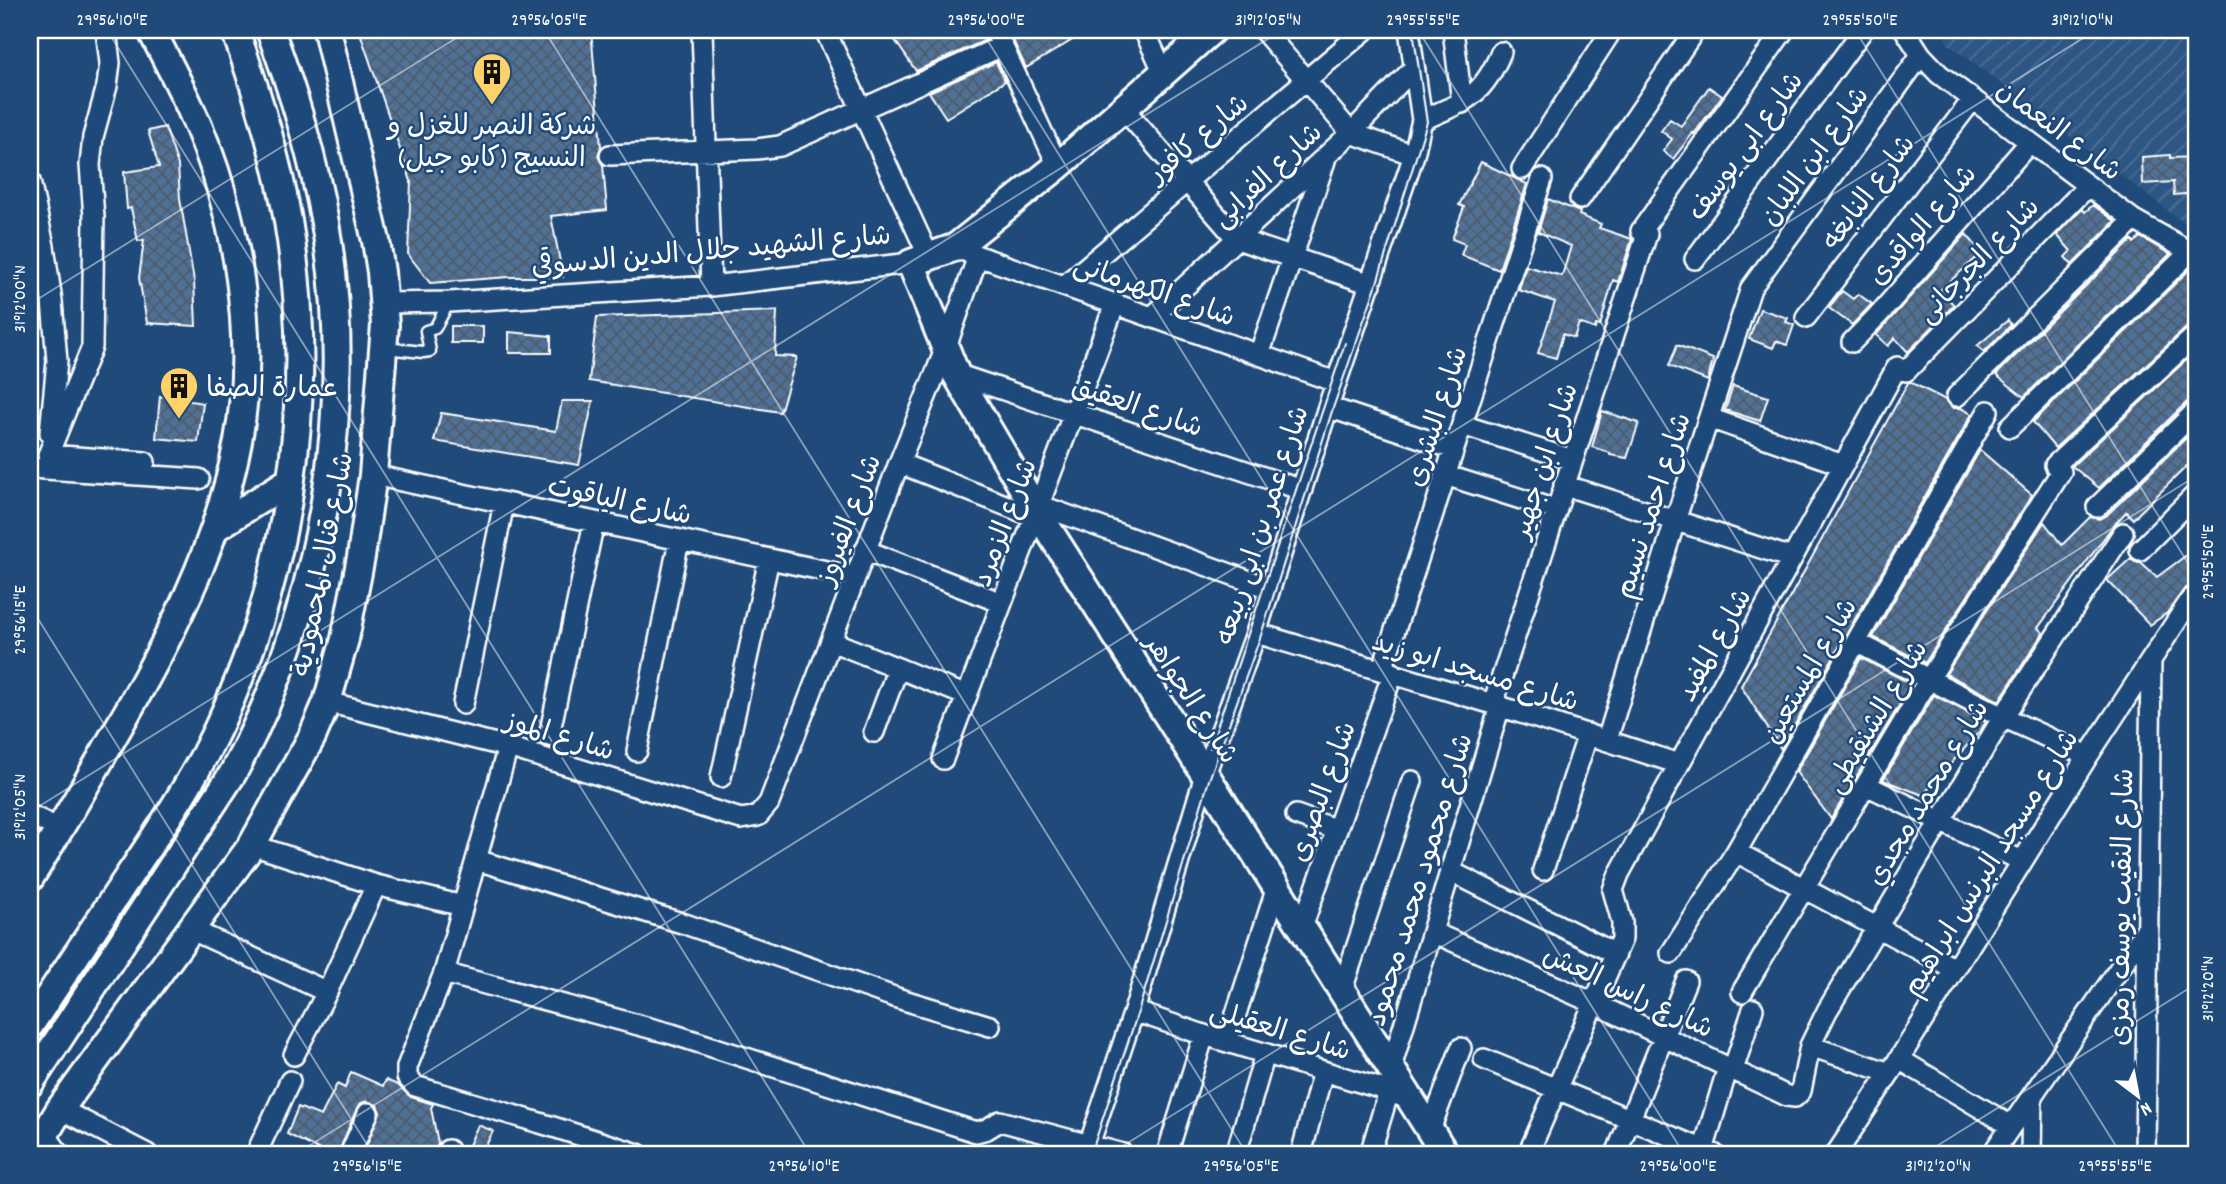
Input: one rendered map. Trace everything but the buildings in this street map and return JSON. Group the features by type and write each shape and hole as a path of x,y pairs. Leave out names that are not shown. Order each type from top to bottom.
{"main road":[{"path":"30,878 152,670 181,612 215,528 234,459 243,397 244,355 238,272 231,230 210,155 152,30"},
{"path":"30,1025 165,822 204,755 222,720 250,648 274,565 291,480 299,394 295,279 288,222 276,165 235,30"},
{"path":"30,1083 233,772 281,666 319,533 327,490 335,403 336,338 331,270 316,179 291,89 270,30"},
{"name":"شارع قنال المحمودية","path":"33,1154 54,1120 252,845 312,737 327,702 345,639 373,475 385,348 385,303 376,241 327,30"},
{"name":"شارع الشهيد جلال الدين الدسوقي","path":"920,260 967,252 1058,166 1212,30"},
{"name":"شارع الجواهر","path":"920,260 950,362 1037,511 1342,989 1397,1087 1445,1154"},
{"path":"215,528 291,480"}],"street":[{"path":"48,455 92,347 94,217 90,165 93,137 107,86 110,63 106,30"},
{"path":"702,30 711,286"},
{"path":"825,30 862,110 920,260"},
{"path":"1144,30 1164,73"},
{"path":"1263,30 1351,133 1414,155"},
{"name":"شارع كافور","path":"1064,286 1365,30"},
{"name":"شارع عمر بن ابى ربيعه","path":"1087,1148 1134,1011 1205,775 1256,633 1336,382 1414,155 1422,120 1409,30"},
{"path":"1453,30 1462,103"},
{"path":"1580,199 1695,30"},
{"name":"شارع ابن جهير","path":"1496,705 1644,232 1784,30"},
{"name":"شارع ابى يوسف","path":"1695,259 1863,30"},
{"name":"شارع النعمان","path":"1905,30 1921,55 1939,74 2134,220 2193,254"},
{"path":"1522,169 1608,31"},
{"path":"610,155 780,146 862,110 998,38 1058,166"},
{"path":"1422,120 1462,103 1479,90 1493,72 1501,52"},
{"name":"شارع ابن اللبان","path":"1751,288 1921,55"},
{"name":"شارع الفرابى","path":"1152,317 1326,157 1415,70"},
{"name":"شارع النابغه","path":"1806,317 1973,99"},
{"path":"1123,108 1237,239 1371,284"},
{"name":"شارع الواقدى","path":"1852,342 1882,312 2030,142"},
{"path":"1259,355 1326,157"},
{"name":"شارع البشرى","path":"1387,672 1445,475 1542,179"},
{"path":"30,186 44,246 57,361 48,455"},
{"name":"شارع الجرجانى","path":"1902,369 2088,186"},
{"path":"1957,396 2134,220"},
{"name":"شارع الكهرمانى","path":"967,252 1336,382"},
{"name":"شارع الفيروز","path":"769,803 899,463 950,362 967,252"},
{"path":"2010,427 2193,254"},
{"name":"شارع الشهيد جلال الدين الدسوقي","path":"385,303 449,302 711,286 920,260"},
{"name":"شارع احمد نسيم","path":"1607,740 1751,288"},
{"name":"شارع الزمرد","path":"943,759 1115,304"},
{"name":"شارع الشنقيطى","path":"1742,992 2058,469 2196,335"},
{"name":"شارع العقيق","path":"950,362 1074,413 1302,489"},
{"name":"شارع المفيد","path":"1528,1154 1622,939 1622,922 1612,890 1843,465 1902,369"},
{"path":"1328,407 1454,449"},
{"name":"شارع المستعين","path":"1671,953 1736,852 1988,411"},
{"path":"2097,507 2196,411"},
{"path":"1709,418 1843,465"},
{"path":"1462,425 1573,460"},
{"path":"48,455 147,462 145,475"},
{"path":"899,463 1269,589"},
{"path":"30,468 200,480"},
{"name":"شارع الياقوت","path":"373,475 855,577"},
{"path":"1445,475 1556,510"},
{"path":"1564,485 1792,558"},
{"path":"2140,550 2196,494"},
{"path":"463,704 504,503"},
{"path":"549,736 594,522"},
{"name":"شارع محمد مجدي","path":"1801,1091 1810,1046 1827,1011 2003,717 2123,533"},
{"path":"638,751 679,540"},
{"path":"866,550 1002,603"},
{"path":"722,777 769,559"},
{"name":"شارع مسجد البرنس ابراهيم","path":"1836,1154 1895,1066 2088,756 2191,599"},
{"name":"شارع مسجد ابو زيد","path":"1256,633 1496,705 1679,764"},
{"path":"831,641 967,696"},
{"path":"1856,642 2003,717 2088,756"},
{"name":"شارع النقيب يوسف رمزى","path":"2145,1154 2151,660"},
{"path":"874,732 898,668"},
{"name":"شارع البصرى","path":"1302,927 1337,830 1387,672"},
{"name":"شارع الموز","path":"327,702 508,747 741,819 758,816 769,803"},
{"name":"شارع محمود محمد محمود","path":"1370,1154 1397,1087 1432,932 1496,705"},
{"path":"1543,870 1588,734"},
{"path":"508,747 444,973 407,1066 407,1077 415,1086 638,1154"},
{"path":"1342,989 1412,780"},
{"path":"1866,785 2022,861"},
{"path":"1296,815 1337,830"},
{"path":"30,816 60,829"},
{"path":"252,845 376,884 463,906"},
{"path":"1736,852 1955,969"},
{"path":"477,860 685,924 897,998 990,1026"},
{"path":"1450,872 1616,954"},
{"path":"294,1055 327,992 376,884"},
{"path":"1227,1042 1277,887"},
{"path":"1992,1154 2148,928"},
{"path":"190,929 327,992"},
{"name":"شارع راس العش","path":"1432,932 1594,1003 1787,1096 1795,1097 1801,1091"},
{"path":"444,973 672,1034 976,1132 1000,1121 1087,1148 1123,1154"},
{"path":"1616,1154 1686,981"},
{"path":"1484,1059 1706,1153 1730,1068 1753,1009"},
{"name":"شارع العقيلى","path":"1134,1011 1323,1071 1397,1087"},
{"path":"1167,1154 1204,1035"},
{"path":"1810,1046 1895,1066 2011,1126"},
{"path":"1430,1130 1461,1048"},
{"path":"1236,1154 1265,1054"},
{"path":"1301,1154 1323,1071"},
{"path":"256,1154 290,1081"},
{"path":"2031,1154 2032,1096"},
{"path":"350,1154 368,1113"},
{"path":"54,1120 143,1153"}],"lane":[{"path":"385,348 430,351 426,331 435,328 449,302"},
{"path":"54,1120 65,1154"}],"shaded area":[{"path":"1941,30 2196,30 2196,232 1947,43"}],"tram line":[{"path":"1091,1154 1209,780 1261,635 1427,122 1413,30"},
{"path":"1210,748 1345,343"}],"place":[{"name":"شركة النصر للغزل و النسيج (كابو جيل)","path":"492,106"},
{"name":"عمارة الصفا","path":"179,420"}]}
